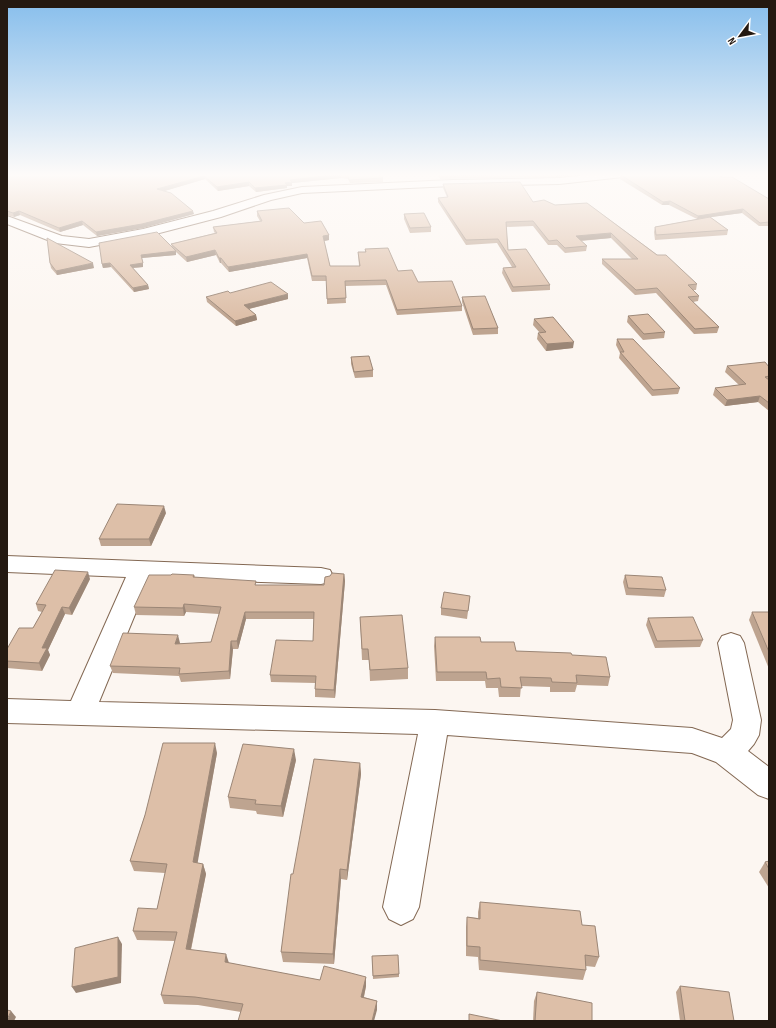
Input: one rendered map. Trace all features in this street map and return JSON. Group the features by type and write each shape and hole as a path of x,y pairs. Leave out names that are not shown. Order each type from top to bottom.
{"street":[{"path":"12,222 60,240 89,243 188,222"},
{"path":"7,564 321,576"},
{"path":"80,714 141,570"},
{"path":"728,753 744,736 747,720 730,643"},
{"path":"7,711 435,722 692,741 728,753 769,785"},
{"path":"401,907 435,722"}],"building":[{"path":"45,222 79,222 59,228"},
{"path":"83,222 150,222 142,224 96,232"},
{"path":"254,222 322,222 329,235 323,236 330,266 360,266 358,252 366,252 365,249 388,248 398,271 412,270 418,282 452,281 462,306 397,310 386,280 345,281 346,298 327,299 326,276 312,276 307,254 228,267 221,258 219,258 215,250 186,257 171,244 217,233 213,227"},
{"path":"407,222 428,222 431,227 410,228"},
{"path":"454,222 507,222 508,250 526,249 550,285 513,287 503,268 516,267 498,239 466,240"},
{"path":"534,222 613,222 657,255 666,255 697,284 688,285 699,296 688,297 719,327 695,329 657,288 636,290 602,259 638,259 611,233 576,236 587,246 565,248 557,240 549,241"},
{"path":"683,222 717,222 728,230 656,235 655,227"},
{"path":"157,232 176,251 141,255 143,263 130,265 148,285 133,288 110,263 102,264 99,243"},
{"path":"47,238 93,263 56,271 50,263"},
{"path":"271,282 288,294 244,305 256,315 235,321 206,297 228,291 230,293"},
{"path":"485,296 498,328 473,329 462,297"},
{"path":"648,314 665,332 644,334 628,316"},
{"path":"553,317 574,342 547,344 538,333 546,332 534,319"},
{"path":"617,339 633,339 680,388 653,390 620,352 624,352"},
{"path":"369,356 373,370 354,372 351,357"},
{"path":"765,362 769,367 769,376 765,377 769,380 769,403 760,396 727,400 715,388 746,384 727,366"},
{"path":"117,504 164,506 149,539 99,539"},
{"path":"55,570 88,572 69,608 62,607 42,648 47,648 39,663 7,661 7,649 19,628 33,628 46,605 36,604"},
{"path":"332,573 344,574 334,690 315,689 316,676 270,675 276,640 313,641 314,612 245,612 237,641 231,641 229,671 179,674 180,668 110,666 123,633 178,635 175,644 211,642 221,607 184,604 183,608 134,607 149,575 194,575 193,577 256,581 255,585 324,585 325,577 330,576"},
{"path":"625,575 662,577 666,590 628,588"},
{"path":"444,592 470,596 468,611 441,608"},
{"path":"752,612 769,612 769,652"},
{"path":"402,615 408,668 370,670 368,649 362,649 360,617"},
{"path":"693,617 703,640 657,641 648,618"},
{"path":"435,637 480,637 481,642 514,642 516,651 571,653 572,655 606,657 610,677 576,675 577,683 552,682 551,678 520,677 522,688 501,687 500,678 487,679 486,672 437,672"},
{"path":"163,743 215,743 193,862 203,864 186,949 226,954 225,962 320,980 324,966 366,977 361,997 377,1001 372,1021 238,1021 243,1004 195,997 161,995 177,932 133,931 138,908 157,909 167,864 130,861 145,815"},
{"path":"243,744 294,749 281,806 255,804 256,800 228,797"},
{"path":"314,759 360,763 347,870 340,869 333,954 281,952 291,874 293,874"},
{"path":"769,861 769,869 765,862"},
{"path":"480,902 580,911 582,925 595,926 599,957 585,955 586,970 480,960 480,947 467,946 467,917 480,919"},
{"path":"118,937 118,977 72,987 75,948"},
{"path":"398,955 399,974 373,976 372,956"},
{"path":"680,986 729,992 734,1021 685,1021"},
{"path":"537,992 592,1003 592,1021 535,1021"},
{"path":"7,1010 11,1011 7,1020"},
{"path":"469,1014 503,1021 469,1021"}]}
